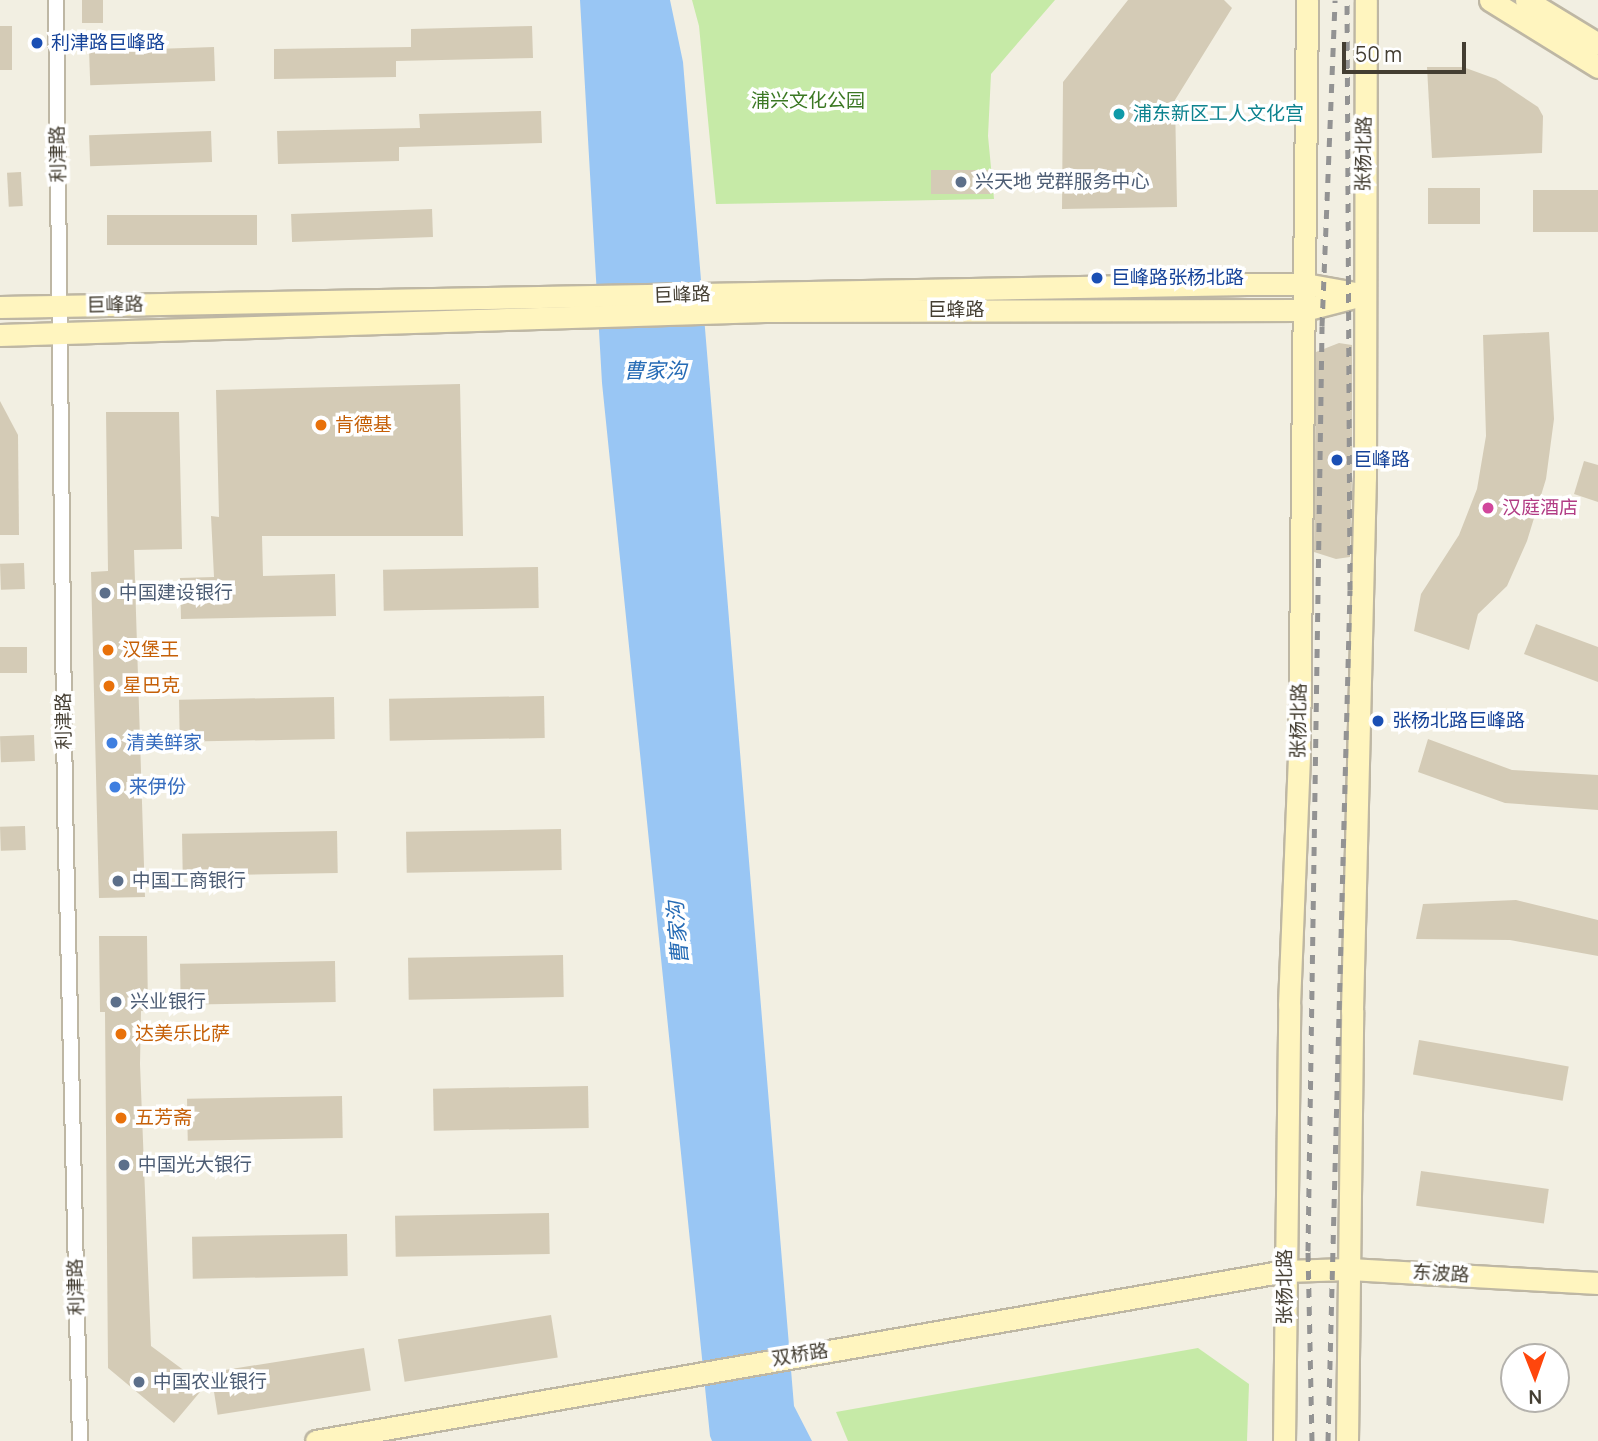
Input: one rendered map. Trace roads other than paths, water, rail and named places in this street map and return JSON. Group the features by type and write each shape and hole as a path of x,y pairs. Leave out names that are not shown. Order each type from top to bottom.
{"main road":[{"name":"张杨北路","path":"1284,1441 1289,1006 1299,755 1307,0"},
{"name":"张杨北路","path":"1347,1441 1362,723 1366,0"},
{"path":"1490,0 1598,67"},
{"path":"1526,0 1598,44"},
{"name":"巨峰路","path":"0,307 548,307 1305,284 1363,295"},
{"name":"巨蜂路","path":"765,302 1304,310 1363,295"},
{"name":"巨峰路","path":"0,335 548,307"},
{"name":"东波路","path":"1285,1271 1349,1269 1598,1283"},
{"name":"双桥路","path":"316,1441 1285,1271"}],"street":[{"name":"利津路","path":"56,0 65,805 80,1441"}],"water":[{"name":"曹家沟","path":"580,0 670,0 683,62 794,1406 812,1441 712,1441 710,1436 602,383"}],"railway":[{"path":"1312,1441 1308,1251 1322,326 1335,0"},
{"path":"1328,1441 1350,590 1347,0"}],"place":[{"name":"利津路巨峰路","path":"37,43"},
{"name":"浦东新区工人文化宫","path":"1119,114"},
{"name":"兴天地 党群服务中心","path":"961,182"},
{"name":"巨峰路张杨北路","path":"1097,278"},
{"name":"肯德基","path":"321,425"},
{"name":"巨峰路","path":"1337,460"},
{"name":"汉庭酒店","path":"1488,508"},
{"name":"中国建设银行","path":"105,593"},
{"name":"汉堡王","path":"108,650"},
{"name":"星巴克","path":"109,686"},
{"name":"张杨北路巨峰路","path":"1378,721"},
{"name":"清美鲜家","path":"112,743"},
{"name":"来伊份","path":"115,787"},
{"name":"中国工商银行","path":"118,881"},
{"name":"兴业银行","path":"116,1002"},
{"name":"达美乐比萨","path":"121,1034"},
{"name":"五芳斋","path":"121,1118"},
{"name":"中国光大银行","path":"124,1165"},
{"name":"中国农业银行","path":"139,1382"}],"park label":[{"name":"浦兴文化公园","path":"808,101"}]}
